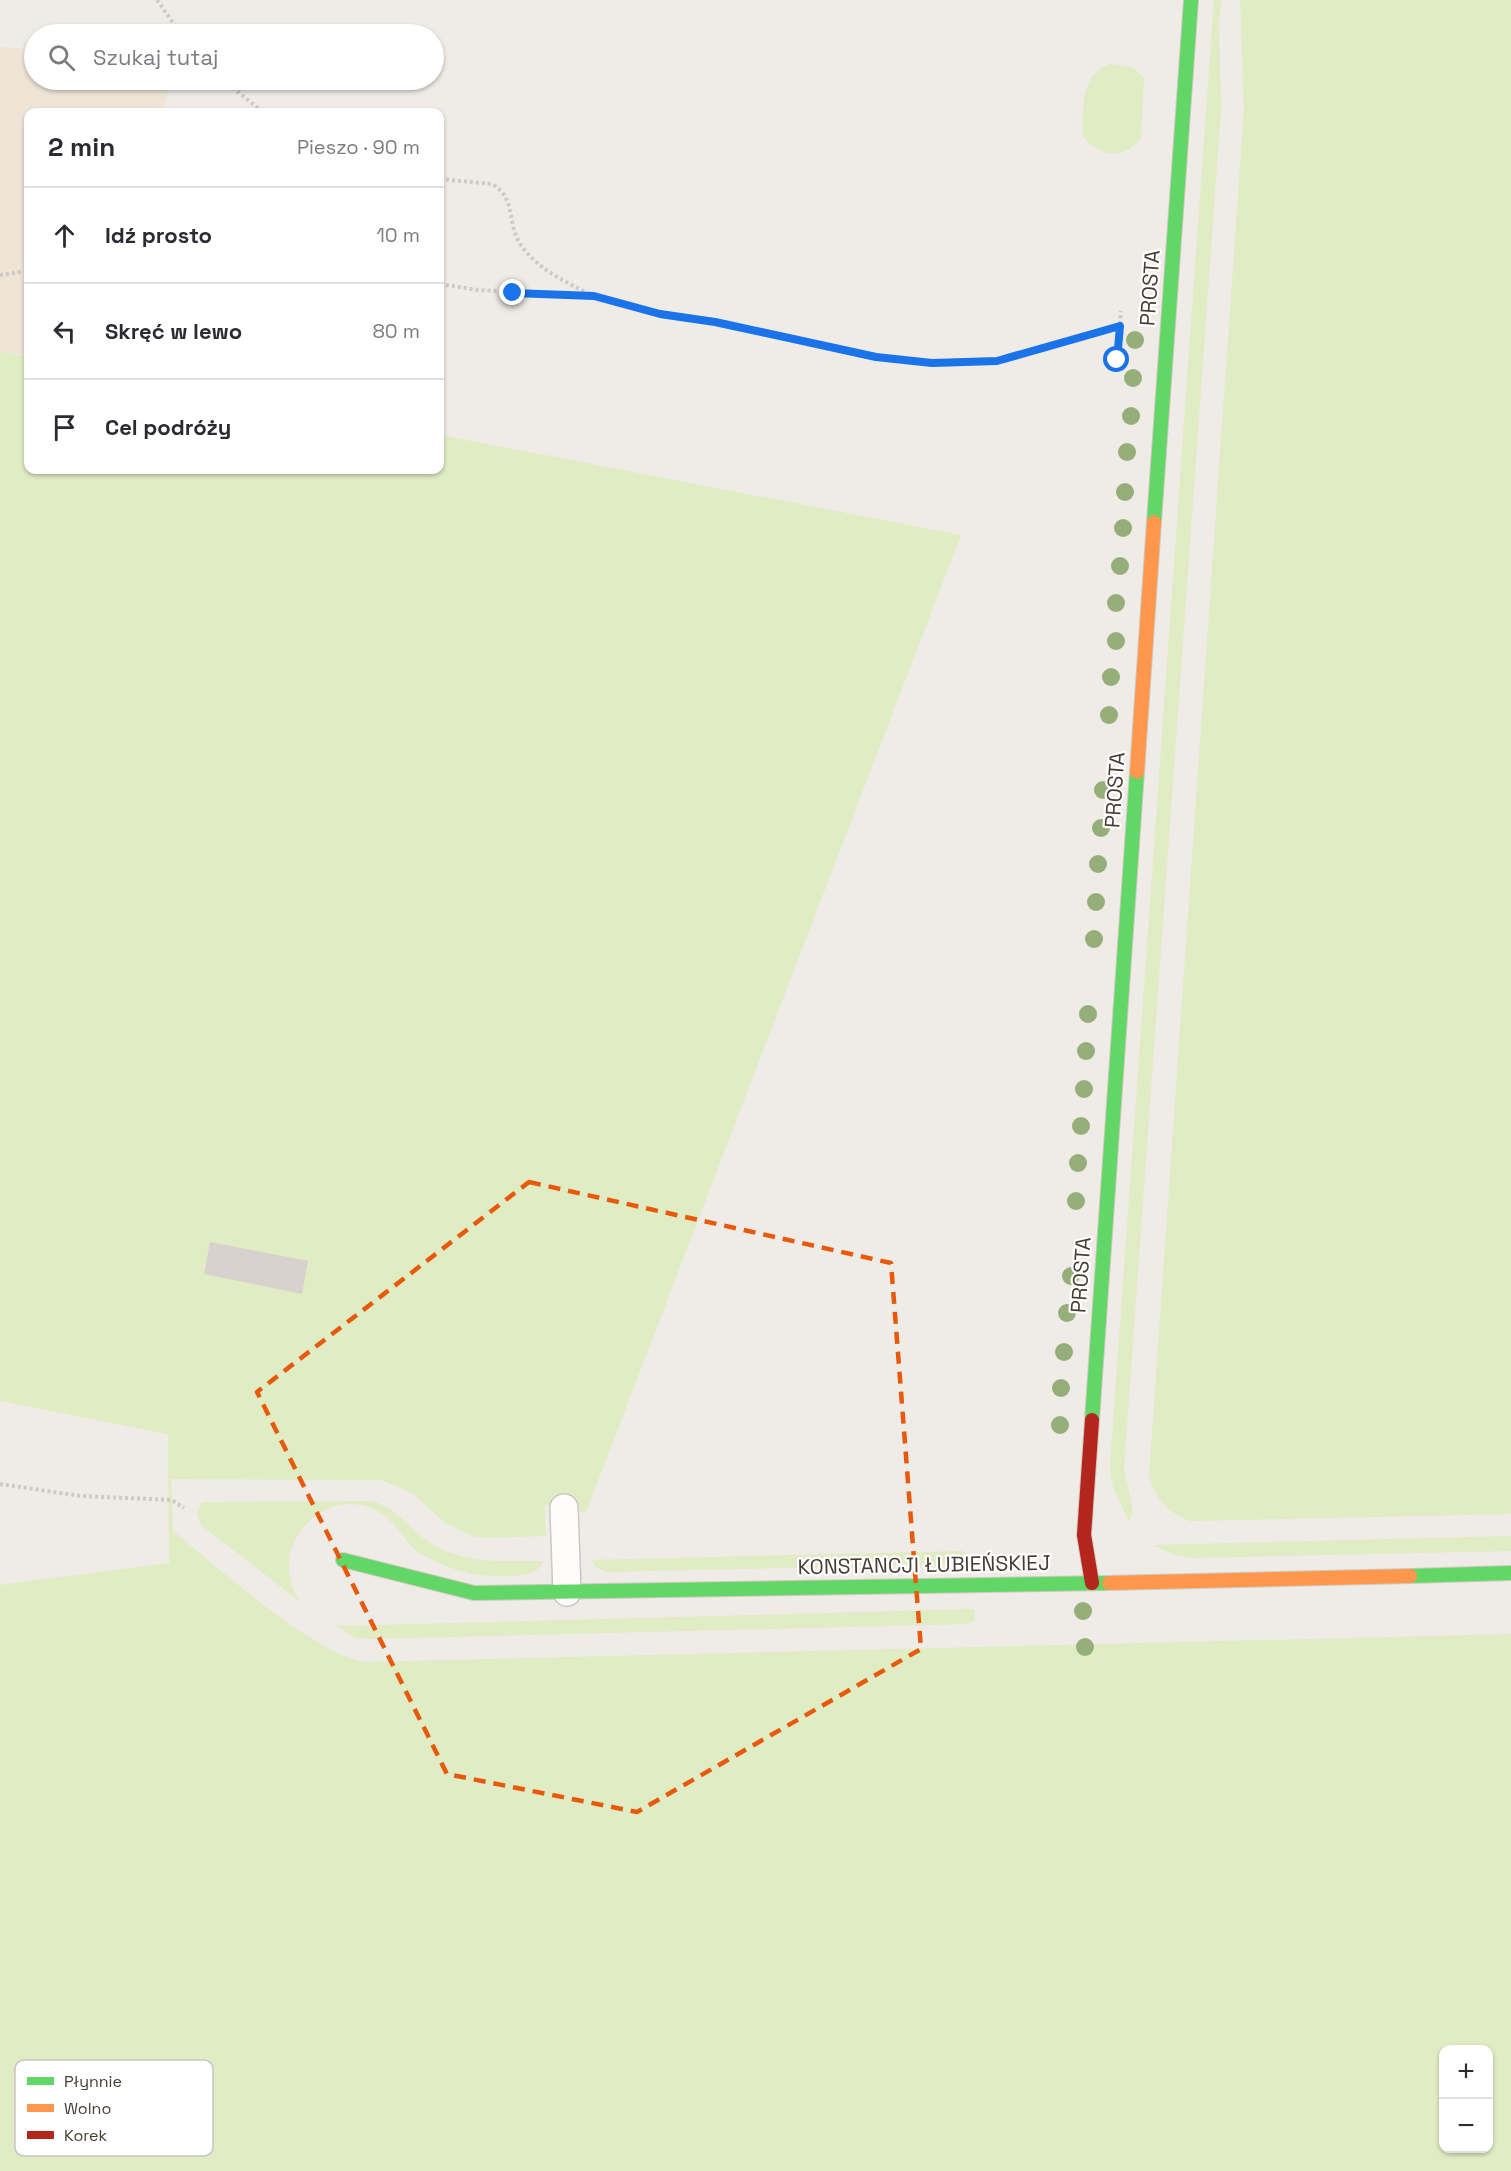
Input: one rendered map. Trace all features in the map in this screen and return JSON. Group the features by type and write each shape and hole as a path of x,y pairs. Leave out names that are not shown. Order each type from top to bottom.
{"street":[{"name":"PROSTA","path":"1092,1583 1084,1535 1086,1499 1191,0"},
{"name":"KONSTANCJI ŁUBIEŃSKIEJ","path":"343,1560 474,1593 1511,1574"}],"lane":[{"path":"564,1508 567,1592"}],"path":[{"path":"157,0 174,24"},
{"path":"236,90 258,108"},
{"path":"444,179 492,184 500,189 509,201 518,240 530,255 545,270 594,296"},
{"path":"0,274 24,271"},
{"path":"444,285 478,290 594,296 660,314 715,322 876,357 922,363 997,361 1120,326"},
{"path":"1117,360 1120,311"},
{"path":"0,1484 81,1496 172,1500 184,1508"}],"highlighted area":[{"path":"529,1182 891,1263 921,1649 637,1812 447,1774 257,1392"}],"shaded area":[{"path":"0,47 24,48 24,90 168,90 163,108 24,108 24,355 0,351"}],"green space":[{"path":"1214,0 1221,0 1219,20 1221,108 1124,1468 1133,1512 1129,1522 1113,1487 1110,1467"},
{"path":"1240,0 1511,0 1511,1514 1189,1521 1163,1504 1149,1476 1244,109"},
{"path":"1111,64 1133,68 1144,78 1141,137 1135,145 1120,153 1104,152 1089,143 1083,136 1084,104 1088,84 1093,75"},
{"path":"0,351 24,356 24,474 444,474 444,436 961,535 586,1512 545,1505 546,1536 484,1538 472,1536 445,1523 415,1495 382,1480 171,1479 173,1531 239,1586 295,1627 346,1657 367,1662 1511,1634 1511,2171 0,2171 0,1585 169,1563 168,1434 0,1401"},
{"path":"373,1501 397,1514 429,1542 456,1555 484,1560 543,1561 538,1569 522,1575 488,1576 465,1572 443,1565 421,1554 392,1522 375,1510 362,1505 336,1506 312,1518 295,1540 290,1556 289,1571 292,1586 299,1601 201,1525 197,1514 202,1502"},
{"path":"1511,1536 1511,1551 1192,1558 1173,1554 1153,1545"},
{"path":"963,1551 969,1555 972,1564 606,1572 597,1568 591,1560"},
{"path":"974,1609 975,1620 968,1624 369,1639 355,1638 333,1623 340,1626"}],"building":[{"path":"210,1242 308,1261 302,1294 204,1274"}],"traffic: fast":[{"path":"1154,522 1191,0"},
{"path":"1092,1420 1137,772"},
{"path":"343,1560 474,1593 1109,1583"},
{"path":"1410,1576 1511,1573"}],"traffic: slow":[{"path":"1137,772 1154,522"},
{"path":"1109,1583 1410,1576"}],"traffic: jam":[{"path":"1092,1420 1084,1535 1092,1583"}],"route":[{"path":"513,293 594,296 660,314 715,322 876,357 932,363 997,361 1120,326 1117,360"}]}
